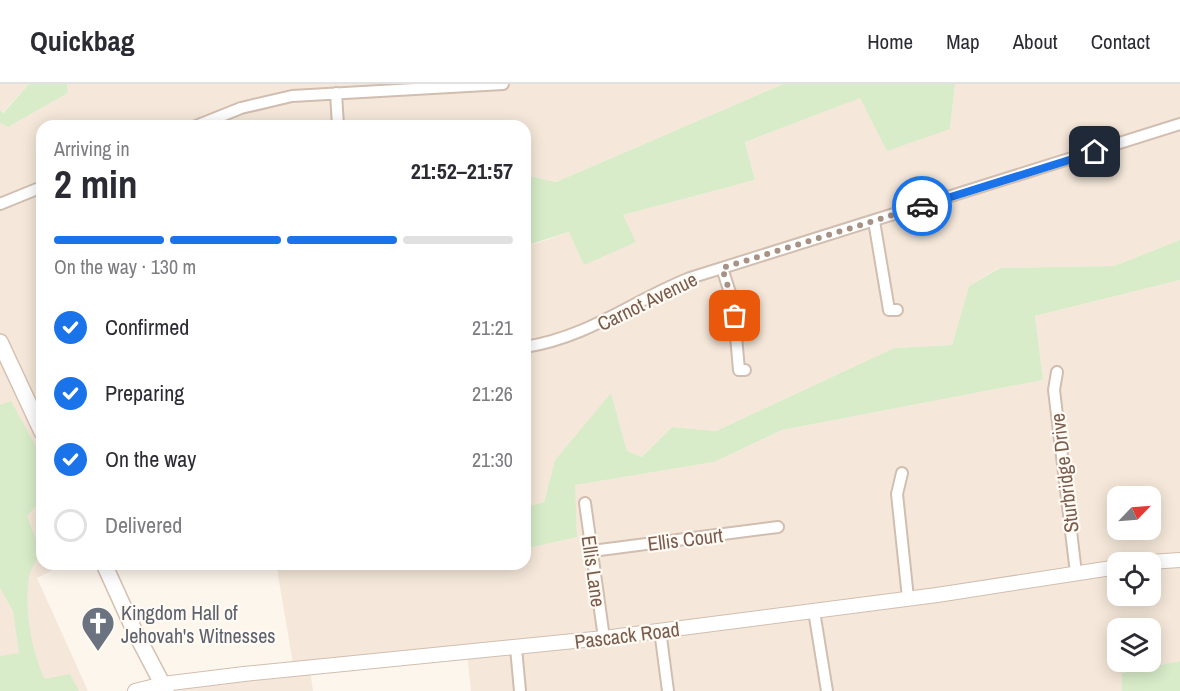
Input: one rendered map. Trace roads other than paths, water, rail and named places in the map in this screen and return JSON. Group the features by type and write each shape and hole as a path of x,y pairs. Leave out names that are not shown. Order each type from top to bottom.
{"main road":[{"path":"0,342 36,419"},
{"path":"107,570 164,688"}],"street":[{"path":"212,120 266,100 292,96 503,84"},
{"path":"336,93 338,120"},
{"name":"Carnot Avenue","path":"531,345 559,340 583,332 664,288 722,268 1180,124"},
{"path":"0,204 36,189"},
{"path":"874,221 889,310 897,310"},
{"path":"722,268 733,302 740,370 745,370"},
{"name":"Sturbridge Drive","path":"1057,372 1054,390 1076,573"},
{"path":"902,473 897,494 908,598"},
{"name":"Ellis Lane","path":"585,503 603,638"},
{"name":"Ellis Court","path":"592,551 778,527"},
{"path":"1161,561 1180,560"},
{"name":"Pascack Road","path":"135,691 244,674 603,638 814,611 1107,569"},
{"path":"814,611 827,691"},
{"path":"660,630 668,691"},
{"path":"516,648 520,691"}],"place":[{"name":"Kingdom Hall of Jehovah's Witnesses","path":"98,652"}]}
